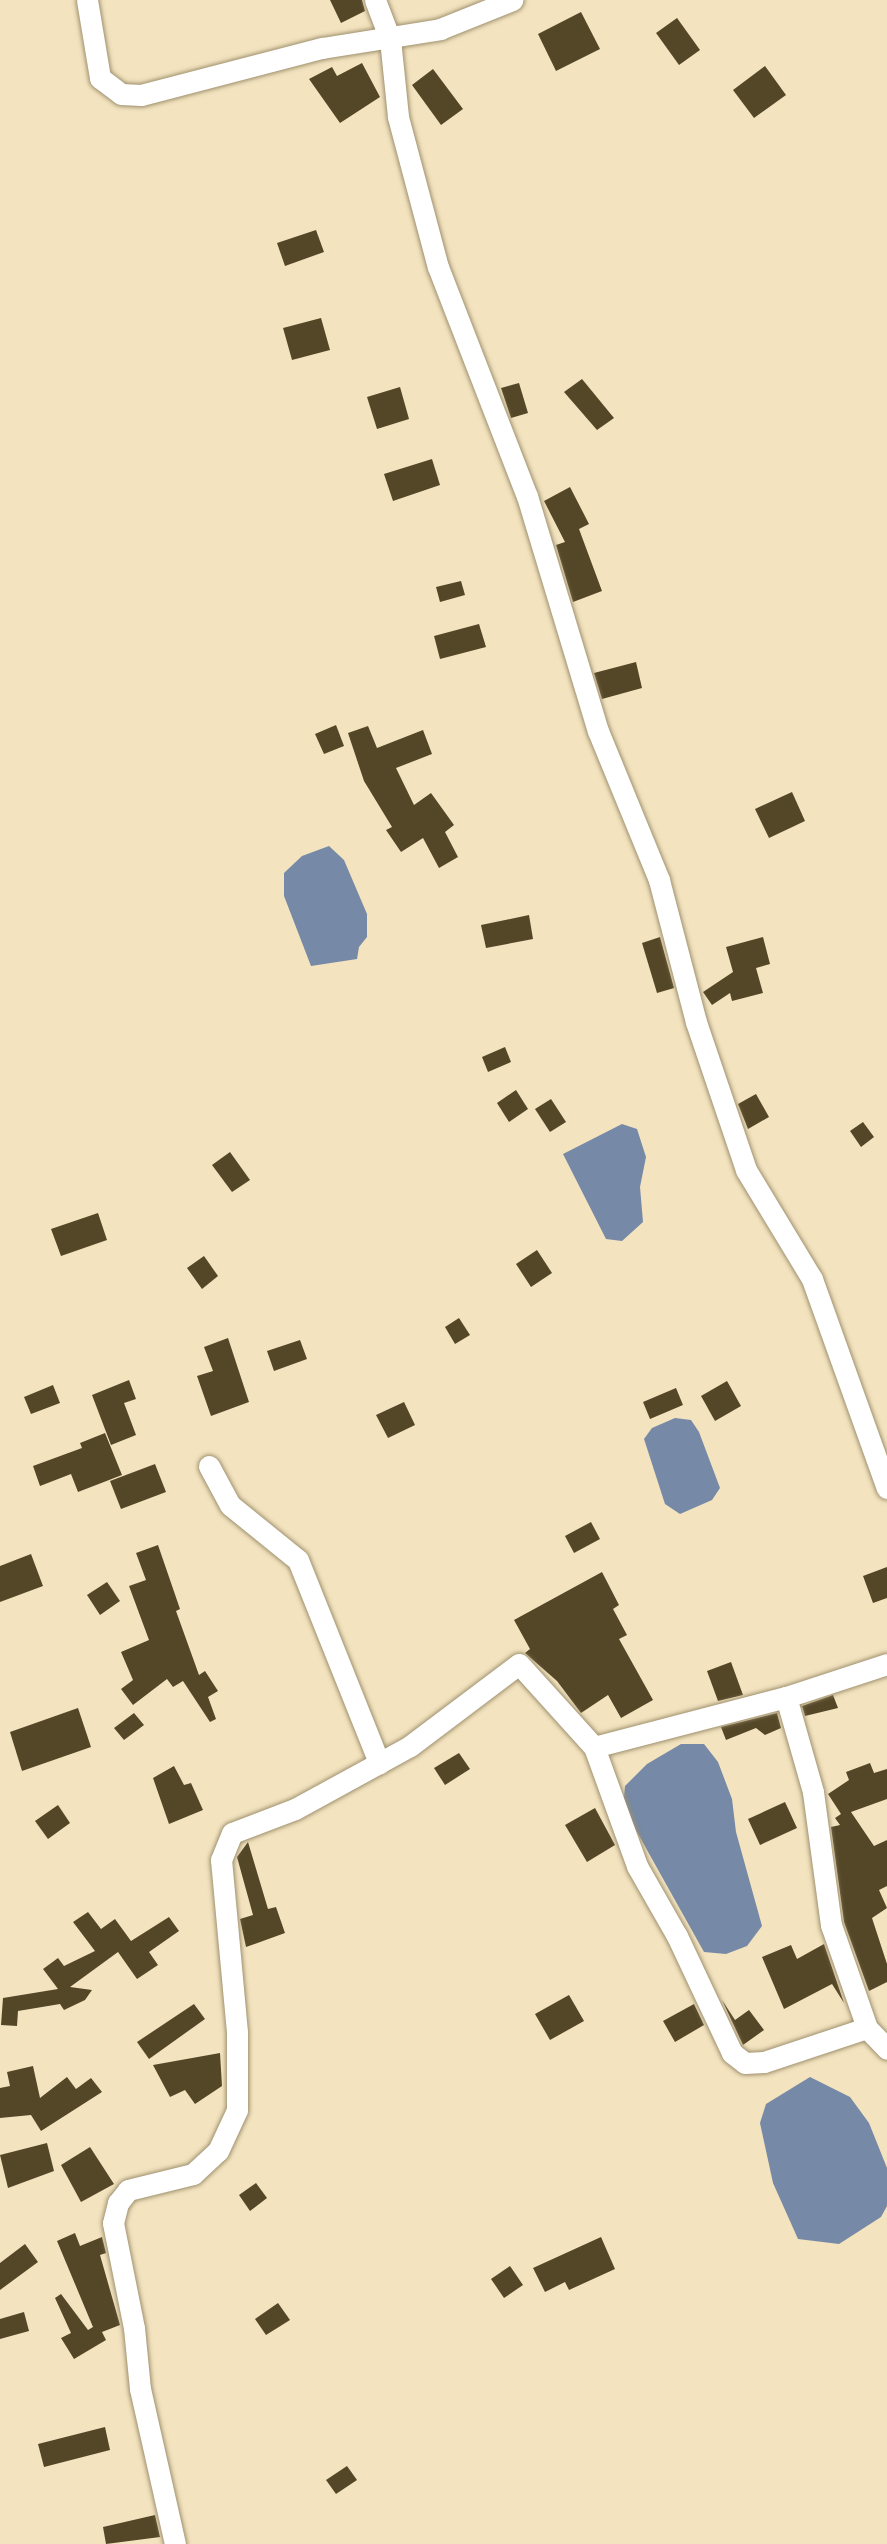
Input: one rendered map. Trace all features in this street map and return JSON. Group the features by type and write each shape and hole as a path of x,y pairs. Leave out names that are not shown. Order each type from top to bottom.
{"street":[{"path":"87,0 100,78 121,94 165,92 322,48 440,29 512,0"},
{"path":"375,0 390,39 398,117 438,267 527,496 598,731 659,880 696,1022 746,1170 812,1279 887,1488"},
{"path":"209,1466 230,1505 298,1560 379,1763"},
{"path":"175,2544 140,2389 134,2328 113,2223 118,2203 128,2190 193,2174 218,2151 237,2110 237,2032 221,1860 232,1833 295,1809 410,1746 519,1664 594,1747 637,1866 677,1936 732,2053 745,2063 764,2062 867,2028"},
{"path":"594,1747 786,1698 887,1664"},
{"path":"786,1698 813,1792 831,1925 867,2028 887,2049"}],"water":[{"path":"329,846 344,860 367,914 367,937 359,947 357,959 311,966 284,896 284,873 302,856"},
{"path":"622,1124 637,1129 646,1157 640,1187 643,1222 622,1241 606,1239 563,1154"},
{"path":"675,1418 691,1420 699,1432 720,1488 712,1500 680,1514 665,1504 644,1439 652,1428"},
{"path":"681,1744 704,1744 718,1762 732,1799 736,1832 762,1926 747,1946 726,1954 704,1952 623,1807 625,1786 647,1764"},
{"path":"810,2077 850,2097 869,2123 887,2168 887,2206 881,2217 839,2244 798,2239 773,2183 760,2123 766,2104"}],"building":[{"path":"330,0 362,0 365,11 341,23"},
{"path":"581,12 600,49 556,71 538,34"},
{"path":"677,18 700,50 679,65 656,33"},
{"path":"362,63 380,97 340,123 309,79 332,67 337,76"},
{"path":"765,66 786,95 754,118 733,90"},
{"path":"433,69 463,109 441,125 412,85"},
{"path":"316,230 324,252 285,266 277,243"},
{"path":"321,318 330,350 292,360 283,328"},
{"path":"582,379 614,418 597,430 564,392"},
{"path":"519,383 528,413 511,418 501,388"},
{"path":"400,387 409,419 377,429 367,397"},
{"path":"432,459 440,485 393,501 384,474"},
{"path":"570,487 589,524 579,529 602,591 573,602 556,545 565,542 544,501"},
{"path":"461,581 465,595 440,602 436,587"},
{"path":"479,624 486,647 440,659 434,636"},
{"path":"636,662 642,688 602,699 594,673"},
{"path":"336,725 344,746 324,754 315,734"},
{"path":"368,726 377,748 423,730 432,754 396,768 414,805 431,793 454,825 445,832 458,857 439,868 423,838 401,852 386,830 392,827 364,781 348,733"},
{"path":"792,792 805,821 769,838 755,809"},
{"path":"529,915 533,939 486,948 481,925"},
{"path":"660,937 674,988 657,993 642,943"},
{"path":"763,937 770,964 756,968 763,993 732,1001 730,993 712,1005 703,992 733,972 726,947"},
{"path":"505,1047 511,1062 488,1072 482,1057"},
{"path":"516,1090 528,1109 509,1122 497,1103"},
{"path":"756,1094 769,1117 748,1129 738,1104"},
{"path":"551,1099 566,1122 550,1132 535,1109"},
{"path":"863,1122 874,1137 861,1147 850,1131"},
{"path":"230,1152 250,1180 232,1192 212,1165"},
{"path":"98,1213 107,1240 61,1256 51,1229"},
{"path":"537,1250 552,1273 531,1287 516,1264"},
{"path":"204,1256 218,1276 202,1289 187,1268"},
{"path":"459,1318 470,1335 455,1344 445,1327"},
{"path":"228,1338 249,1402 211,1416 197,1376 213,1371 204,1347"},
{"path":"300,1340 307,1359 274,1371 267,1351"},
{"path":"129,1380 136,1399 124,1403 136,1435 111,1445 92,1395"},
{"path":"727,1381 741,1406 715,1421 701,1396"},
{"path":"53,1385 60,1403 31,1414 24,1397"},
{"path":"676,1388 683,1405 650,1419 643,1402"},
{"path":"404,1402 415,1425 388,1438 376,1415"},
{"path":"105,1433 122,1475 78,1492 71,1474 40,1486 33,1466 82,1448 80,1443"},
{"path":"155,1464 166,1492 121,1509 110,1481"},
{"path":"591,1522 600,1539 574,1553 565,1536"},
{"path":"158,1545 180,1609 176,1611 199,1675 205,1671 218,1691 208,1697 216,1719 210,1722 183,1681 173,1687 167,1679 133,1705 121,1689 133,1680 121,1652 149,1640 129,1586 146,1580 136,1553"},
{"path":"31,1554 43,1586 0,1602 0,1566"},
{"path":"887,1567 887,1598 873,1603 863,1576"},
{"path":"602,1572 619,1605 613,1609 627,1635 619,1639 653,1700 621,1718 608,1695 581,1713 557,1681 525,1653 530,1649 514,1620"},
{"path":"107,1582 120,1601 100,1615 87,1595"},
{"path":"731,1662 743,1695 718,1701 707,1671"},
{"path":"833,1695 838,1708 805,1716 802,1706"},
{"path":"78,1708 91,1747 22,1771 10,1732"},
{"path":"134,1713 144,1725 124,1740 114,1728"},
{"path":"777,1713 781,1728 765,1735 756,1728 726,1740 721,1727"},
{"path":"459,1753 470,1769 445,1785 434,1768"},
{"path":"870,1763 874,1773 887,1769 887,1799 851,1812 874,1846 887,1840 887,1886 879,1890 887,1908 872,1918 887,1964 887,1982 869,1991 844,1922 831,1827 840,1825 835,1818 841,1814 828,1794 849,1780 846,1772"},
{"path":"174,1766 184,1785 191,1783 203,1810 169,1824 153,1778"},
{"path":"785,1802 797,1828 760,1845 748,1819"},
{"path":"58,1805 70,1823 48,1839 35,1821"},
{"path":"595,1808 615,1845 587,1862 565,1825"},
{"path":"248,1842 268,1909 276,1907 285,1933 246,1947 240,1919 253,1915 237,1857"},
{"path":"88,1912 101,1929 115,1919 131,1941 169,1917 179,1931 149,1952 158,1965 137,1979 118,1952 70,1987 92,1990 85,2000 64,2010 60,2004 18,2011 17,2026 1,2025 3,1998 58,1989 43,1969 58,1958 64,1966 95,1951 73,1922"},
{"path":"824,1944 844,2003 832,1984 784,2009 762,1957 791,1945 797,1959"},
{"path":"569,1995 584,2021 550,2040 535,2014"},
{"path":"722,2000 735,2020 749,2010 764,2030 743,2045"},
{"path":"194,2004 205,2019 149,2059 137,2042"},
{"path":"694,2004 704,2025 675,2042 663,2021"},
{"path":"220,2053 222,2086 195,2104 185,2090 170,2097 153,2065"},
{"path":"33,2066 40,2098 67,2077 76,2089 91,2078 102,2092 41,2131 31,2115 0,2118 0,2088 10,2086 7,2072"},
{"path":"47,2143 54,2171 8,2188 0,2155"},
{"path":"90,2147 114,2184 81,2202 61,2165"},
{"path":"256,2183 267,2198 250,2211 239,2195"},
{"path":"75,2233 80,2246 102,2237 106,2253 100,2255 120,2325 102,2332 106,2340 74,2359 61,2338 71,2333 55,2298 61,2294 88,2330 93,2327 57,2241"},
{"path":"601,2237 615,2269 569,2290 565,2282 545,2292 533,2268"},
{"path":"25,2244 38,2262 0,2290 0,2263"},
{"path":"510,2266 523,2285 504,2298 491,2279"},
{"path":"278,2303 290,2320 266,2335 255,2319"},
{"path":"24,2312 29,2331 0,2339 0,2319"},
{"path":"105,2427 110,2450 44,2467 38,2444"},
{"path":"347,2466 357,2480 336,2494 326,2480"},
{"path":"155,2515 160,2537 106,2544 103,2527"}]}
